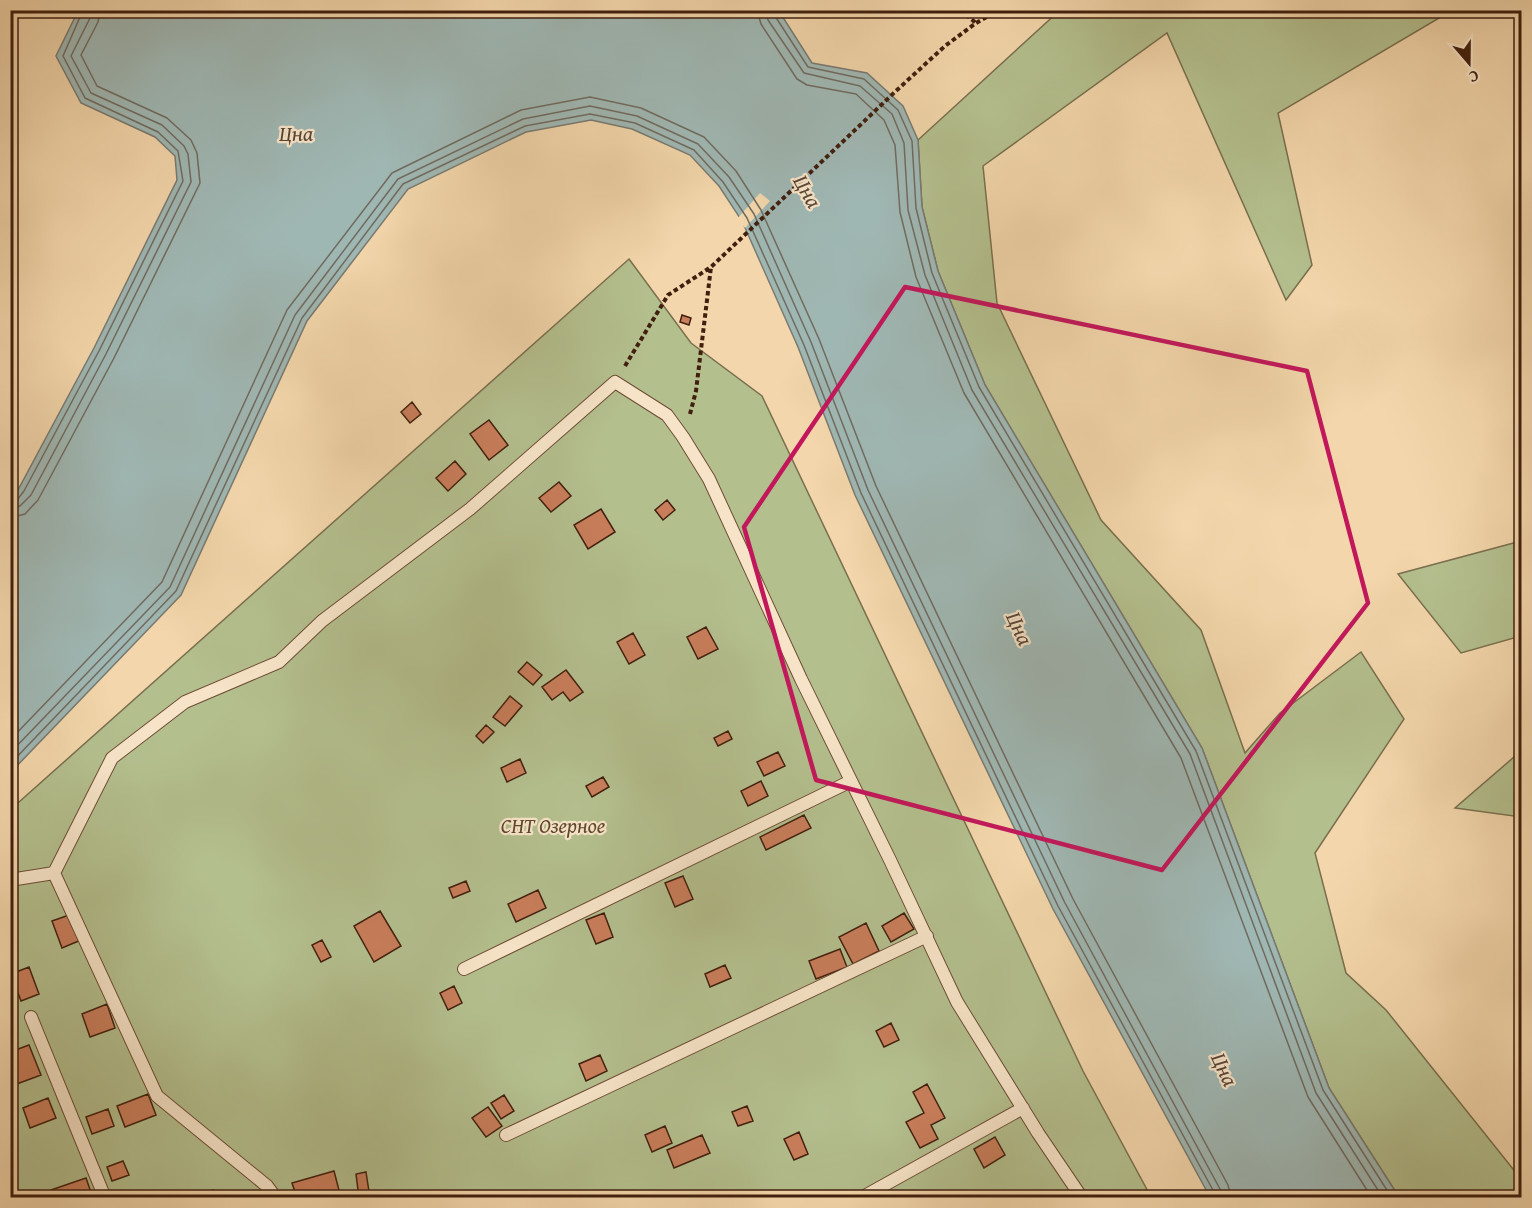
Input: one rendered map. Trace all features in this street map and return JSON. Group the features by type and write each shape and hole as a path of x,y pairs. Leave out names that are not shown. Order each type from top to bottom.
{"lane":[{"path":"54,873 112,758 185,702 279,662 322,621 470,509 615,382 667,415 709,479 801,679 957,1002 1082,1197"},
{"path":"464,969 851,781"},
{"path":"10,880 54,873"},
{"path":"54,873 157,1096 267,1186 276,1197"},
{"path":"507,1135 927,936"},
{"path":"31,1017 105,1197"},
{"path":"861,1197 1023,1108"}],"path":[{"path":"960,10 976,23"},
{"path":"615,382 668,296 711,267 945,46 976,23 999,10"},
{"path":"683,437 696,391 711,267"}],"highlighted area":[{"path":"905,287 1307,371 1368,603 1162,870 816,780 744,527"}],"green space":[{"path":"1059,11 1451,11 1278,113 1312,265 1286,300 1167,33 983,166 997,303 1101,520 1201,630 1245,753 1280,713 1361,652 1404,719 1315,853 1346,973 1386,1010 1521,1179 1521,1197 1399,1197 1329,1088 1202,748 985,385 938,271 922,207 918,140"},
{"name":"СНТ Озерное","path":"629,259 691,343 762,396 1083,1071 1151,1197 11,1197 10,810"},
{"path":"1521,541 1521,636 1461,653 1398,574"},
{"path":"1521,751 1521,817 1455,808"}],"water":[{"name":"Цна","path":"78,11 779,11 812,63 867,73 903,106 918,140 922,207 938,271 985,385 1202,748 1329,1088 1399,1197 1210,1197 1053,909 855,495 798,347 742,221 719,186 690,155 632,129 591,120 526,132 408,189 307,321 181,595 11,772 11,497 19,488 94,348 177,180 175,156 155,137 81,103 56,56"}],"pier":[{"path":"760,193 770,201 745,228 737,219"}],"building":[{"path":"682,315 691,318 689,325 680,322"},
{"path":"412,402 421,414 410,423 401,412"},
{"path":"489,420 508,445 489,460 470,434"},
{"path":"455,461 466,474 448,491 436,478"},
{"path":"559,482 571,496 551,512 539,498"},
{"path":"667,500 675,510 663,520 655,510"},
{"path":"601,509 615,532 588,549 574,525"},
{"path":"706,627 718,649 698,659 687,637"},
{"path":"633,633 645,655 629,664 617,642"},
{"path":"527,662 542,675 533,685 518,672"},
{"path":"566,670 583,692 570,701 563,692 552,700 542,687"},
{"path":"510,696 522,706 505,726 493,717"},
{"path":"486,725 494,732 483,743 476,736"},
{"path":"728,731 732,739 718,746 714,738"},
{"path":"778,752 785,766 764,776 757,762"},
{"path":"520,759 526,773 507,782 501,768"},
{"path":"603,777 609,787 592,797 586,786"},
{"path":"761,781 768,796 748,806 741,791"},
{"path":"804,815 811,828 766,850 760,837"},
{"path":"683,876 693,899 675,907 665,883"},
{"path":"466,881 470,891 453,898 449,888"},
{"path":"538,890 546,908 516,922 508,904"},
{"path":"380,911 401,946 374,962 354,926"},
{"path":"604,913 613,937 596,944 586,920"},
{"path":"904,913 914,929 891,942 882,926"},
{"path":"72,914 81,940 62,948 52,921"},
{"path":"866,923 879,951 853,964 839,937"},
{"path":"322,940 331,957 321,962 312,945"},
{"path":"840,949 847,967 816,979 809,961"},
{"path":"725,965 731,978 710,987 705,974"},
{"path":"29,967 39,994 21,1001 11,974"},
{"path":"454,986 462,1003 448,1010 440,993"},
{"path":"107,1004 115,1028 90,1037 82,1014"},
{"path":"891,1023 899,1040 884,1047 876,1031"},
{"path":"29,1045 41,1075 14,1085 10,1077 10,1052"},
{"path":"600,1055 607,1071 586,1081 579,1064"},
{"path":"927,1084 945,1118 931,1125 938,1139 920,1148 906,1122 924,1113 913,1092"},
{"path":"148,1094 156,1115 125,1127 117,1106"},
{"path":"504,1095 514,1111 501,1119 491,1103"},
{"path":"48,1098 56,1118 30,1128 23,1108"},
{"path":"747,1106 753,1121 738,1126 732,1112"},
{"path":"488,1107 502,1126 486,1137 472,1118"},
{"path":"108,1109 114,1126 92,1134 86,1117"},
{"path":"665,1126 672,1143 652,1152 645,1135"},
{"path":"799,1132 808,1154 794,1160 784,1139"},
{"path":"702,1135 710,1153 674,1168 667,1150"},
{"path":"995,1137 1005,1155 984,1168 974,1149"},
{"path":"123,1161 129,1175 112,1181 107,1167"},
{"path":"334,1171 341,1198 297,1198 292,1183"},
{"path":"366,1172 370,1198 359,1198 356,1174"},
{"path":"86,1178 93,1198 54,1198 51,1190"},
{"path":"213,1190 216,1198 193,1198"}]}
